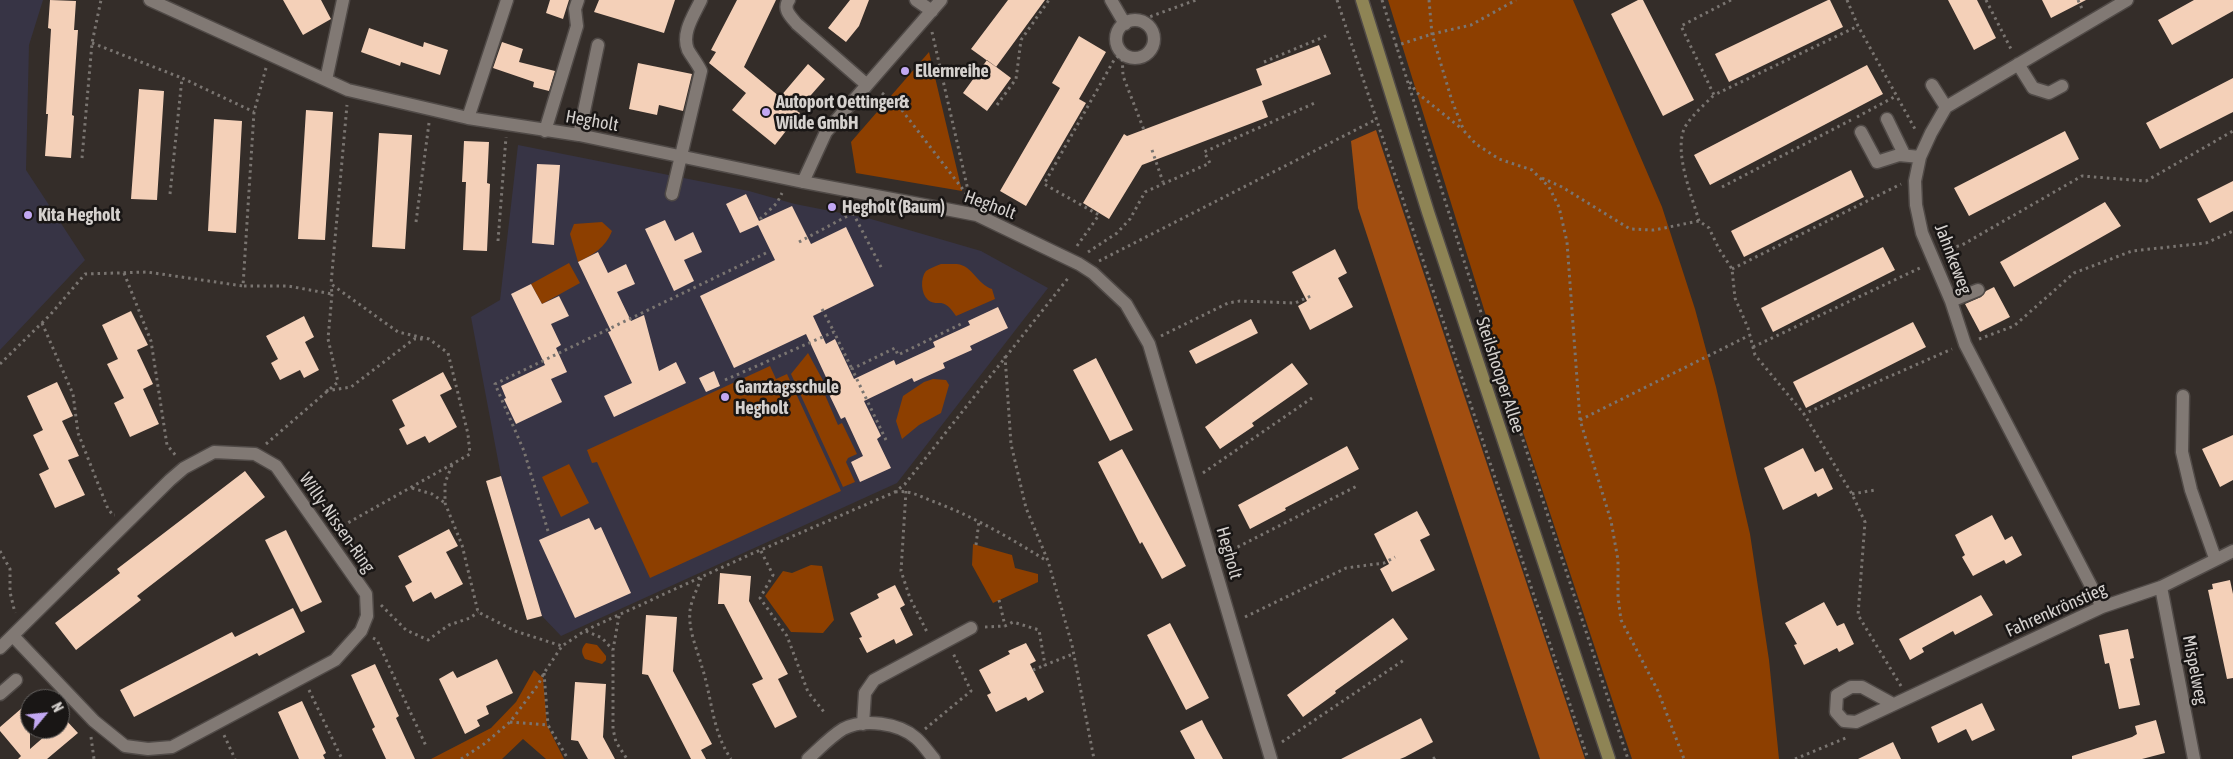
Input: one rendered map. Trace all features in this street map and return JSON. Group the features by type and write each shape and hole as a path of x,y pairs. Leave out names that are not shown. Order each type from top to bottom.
{"main road":[{"name":"Steilshooper Allee","path":"1362,0 1428,212 1609,759"}],"street":[{"name":"Hegholt","path":"150,0 348,90 468,118 579,135 803,182 977,214 1079,264 1111,288 1126,304 1149,344 1271,759"},
{"path":"326,80 344,0"},
{"path":"468,118 507,0"},
{"path":"545,130 577,26 575,9 578,0"},
{"path":"672,194 700,71 697,61 688,50 686,33 701,0"},
{"path":"789,0 786,4 787,12 797,24 867,85"},
{"path":"916,0 932,11"},
{"path":"803,182 826,132 942,0"},
{"path":"1111,0 1124,24"},
{"path":"1932,85 1946,107 2120,1"},
{"path":"1138,21 1146,25 1153,34 1151,49 1139,58 1130,57 1122,53 1116,42 1116,36 1124,24 1138,21"},
{"path":"579,135 598,45"},
{"path":"2018,64 2033,88 2049,93 2062,86"},
{"name":"Jahnkeweg","path":"1946,107 1920,157 1915,180 1916,205 1922,233 1951,301 1965,344 2102,607"},
{"path":"1887,119 1904,154"},
{"path":"1861,132 1876,161 1904,154 1920,157"},
{"path":"1951,301 1978,290"},
{"path":"2183,396 2182,452 2191,490 2216,558"},
{"name":"Willy-Nissen-Ring","path":"0,648 12,636 23,625 132,520 184,468 214,452 255,454 276,466 366,594 367,616 361,631 336,660 172,747 148,749 125,746 94,721 12,636"},
{"name":"Fahrenkrönstieg","path":"1856,722 2102,607 2161,587 2233,550"},
{"name":"Mispelweg","path":"2161,587 2194,759"},
{"path":"863,724 865,693 870,683 971,628"},
{"path":"0,694 16,680"},
{"path":"1856,722 1844,722 1836,712 1837,695 1852,687 1862,688 1893,704"},
{"path":"808,759 842,730 863,724 891,726 916,738 934,759"}],"path":[{"path":"82,158 92,43 101,0"},
{"path":"997,105 1016,79 1020,40 1050,0"},
{"path":"1138,21 1196,0"},
{"path":"1337,0 1588,759"},
{"path":"1382,0 1465,264 1628,759"},
{"path":"1429,0 1432,34 1452,101 1464,131"},
{"path":"1357,59 1432,34 1471,25 1516,0"},
{"path":"1714,95 1681,26 1731,0"},
{"path":"1847,0 1858,26 1896,96 1916,128 1911,145 1920,157"},
{"path":"1986,0 2018,64"},
{"path":"1858,26 1714,95 1685,127 1680,144 1686,179 1699,221 1709,228 1732,269 1735,298 1750,335 1754,355 1804,414 1852,494 1864,522 1858,615 1902,687 1910,696"},
{"path":"882,93 901,109 970,198 931,29"},
{"path":"1264,62 1328,36"},
{"path":"92,43 182,78 254,112"},
{"path":"1122,53 1123,76 1144,130"},
{"path":"1077,246 1099,216 1044,184 1114,60 1122,53"},
{"path":"243,286 254,112 266,67"},
{"path":"1407,77 1416,92 1464,131 1476,144 1499,159 1532,170 1549,187 1559,207 1567,242 1580,420 1611,520 1618,560 1618,597 1621,620 1658,691 1684,759"},
{"path":"170,194 182,78"},
{"path":"1722,187 1896,96"},
{"path":"255,454 325,391 338,382 328,339 347,102"},
{"path":"1087,252 1117,232 1130,219 1145,192 1163,182 1210,163 1204,152 1315,103"},
{"path":"1099,261 1377,119"},
{"path":"416,222 430,122"},
{"path":"1753,347 1962,245 2082,176 2146,181 2233,131"},
{"path":"498,241 506,137"},
{"path":"1152,150 1163,182"},
{"path":"1539,177 1562,187 1630,229 1654,230 1699,221"},
{"path":"1732,269 1902,183"},
{"path":"760,219 778,203 782,193"},
{"path":"853,208 853,213 882,269"},
{"path":"800,242 853,213"},
{"path":"1804,414 1965,344 2014,326 2074,273 2132,251 2206,243 2233,231"},
{"path":"548,531 524,452 495,384 768,252"},
{"path":"0,364 42,323 85,274 147,272 243,286 288,286 332,294"},
{"path":"124,273 150,341 167,445 184,468"},
{"path":"461,759 484,744 510,722 538,685 562,646 586,630 895,492 905,484 1068,277"},
{"path":"325,536 470,454 468,434 448,353 429,339 398,332 331,284"},
{"path":"1160,336 1228,303 1240,301 1295,303 1313,294"},
{"path":"822,309 886,440"},
{"path":"42,323 73,394 78,433 108,508 113,515 128,515 132,520"},
{"path":"852,369 895,348 898,354 962,323"},
{"path":"725,380 834,332"},
{"path":"1580,420 1750,335"},
{"path":"325,391 351,387 414,339 429,339"},
{"path":"1005,356 1010,444 1026,508 1048,561 1073,654 1094,759"},
{"path":"1202,473 1312,398"},
{"path":"452,465 445,483 445,503 462,545 478,612 515,631 562,646"},
{"path":"1226,553 1357,486"},
{"path":"411,488 432,494 445,503"},
{"path":"1852,494 1875,490"},
{"path":"895,492 906,491 956,510 998,531 1048,561"},
{"path":"906,491 901,571 910,598 934,648"},
{"path":"976,544 979,521"},
{"path":"0,551 10,569 10,592 15,613 23,625"},
{"path":"761,551 772,575 760,598 787,636 808,692 824,712"},
{"path":"1245,616 1346,568 1384,563 1395,557"},
{"path":"702,577 690,610 694,646 702,667 710,708 722,746 730,759"},
{"path":"366,594 385,608 406,630 428,640 449,626 470,618 478,612"},
{"path":"999,600 1005,626"},
{"path":"619,615 612,650 614,729 616,742 627,759"},
{"path":"971,628 1005,626 1013,622 1039,630 1046,665"},
{"path":"586,630 602,638 612,650"},
{"path":"361,631 377,640 426,746"},
{"path":"916,738 971,691 947,641"},
{"path":"1033,670 1073,654"},
{"path":"1282,742 1404,660"},
{"path":"544,673 548,725 568,759"},
{"path":"304,678 342,759"},
{"path":"510,722 548,725"},
{"path":"1795,759 1854,734 1856,722"},
{"path":"218,724 235,759"}],"shaded area":[{"name":"Kita Hegholt","path":"0,0 43,0 29,45 26,170 85,260 0,350"},
{"path":"1388,0 1573,0 1662,207 1695,309 1716,387 1750,534 1769,660 1779,759 1632,759 1510,393"},
{"path":"929,52 962,191 856,173 851,142"},
{"path":"1376,130 1585,759 1540,759 1358,208 1351,141"},
{"name":"Ganztagsschule Hegholt","path":"518,145 749,191 795,204 871,219 981,251 1048,288 897,483 561,636 542,616 501,476 471,317 500,300"},
{"path":"602,222 612,231 606,242 598,250 578,262 570,234 574,224"},
{"path":"569,263 580,283 542,304 531,284"},
{"path":"941,264 957,264 967,268 982,283 992,289 995,299 956,316 944,304 928,300 923,290 924,274 926,271"},
{"path":"808,353 826,386 822,388 838,425 842,423 857,454 848,458 846,462 855,482 843,487 791,374"},
{"path":"770,366 776,379 787,374 841,491 650,578 597,462 592,463 587,450"},
{"path":"933,379 946,380 949,385 941,413 919,425 902,439 896,421 903,396 924,382"},
{"path":"569,464 589,503 561,517 542,477"},
{"path":"973,544 1012,555 1015,568 1038,574 1038,582 993,603 972,565"},
{"path":"811,565 822,566 834,620 823,633 791,632 765,596 783,571 792,573"},
{"path":"586,643 597,645 606,656 606,660 602,664 585,659 582,651"},
{"path":"534,670 543,678 547,725 564,759 546,759 523,739 502,759 431,759 491,728 516,702"}],"building":[{"path":"50,0 76,1 74,30 78,30 71,158 45,156 51,29 48,28"},
{"path":"283,0 321,0 331,19 303,35"},
{"path":"550,0 569,0 563,19 546,13"},
{"path":"599,0 675,0 664,33 594,12"},
{"path":"737,0 776,0 744,67 780,97 808,64 825,79 797,111 800,113 775,145 732,110 746,93 709,63 716,52 711,50"},
{"path":"850,0 869,0 859,26 846,42 828,28"},
{"path":"1008,0 1045,0 996,67 971,49"},
{"path":"1638,0 1643,0 1694,100 1663,116 1611,14"},
{"path":"1830,0 1843,27 1729,82 1715,54"},
{"path":"1948,0 1977,0 1996,38 1974,50"},
{"path":"2042,0 2086,0 2051,18"},
{"path":"2194,0 2233,0 2233,11 2172,45 2158,20"},
{"path":"369,28 423,47 424,42 448,50 440,75 401,62 400,66 361,52"},
{"path":"1079,36 1106,52 1079,99 1086,103 1026,206 1000,191 1060,88 1052,83"},
{"path":"502,42 523,49 519,62 555,71 549,91 533,87 534,82 493,68"},
{"path":"1319,45 1331,74 1262,101 1268,117 1142,165 1109,219 1083,203 1124,134 1127,136 1262,85 1256,69"},
{"path":"987,60 1011,78 987,111 963,93"},
{"path":"638,63 692,74 683,111 659,105 657,115 629,109"},
{"path":"1867,65 1883,94 1710,185 1694,155"},
{"path":"2233,78 2233,112 2160,149 2146,123"},
{"path":"139,89 164,91 157,200 131,199"},
{"path":"306,110 333,112 325,240 298,239"},
{"path":"214,119 242,121 236,233 208,231"},
{"path":"2065,131 2079,159 1969,216 1954,188"},
{"path":"379,133 412,135 405,249 372,247"},
{"path":"464,141 489,142 487,183 490,184 487,251 463,250 466,182 462,182"},
{"path":"537,164 560,165 554,245 532,243"},
{"path":"1851,170 1864,197 1744,257 1731,231"},
{"path":"2233,181 2233,211 2210,223 2197,199"},
{"path":"746,194 759,221 792,206 811,244 846,227 874,286 813,316 826,344 835,339 854,379 894,360 896,365 935,347 933,342 970,325 968,321 998,307 1008,328 970,346 972,350 943,363 945,368 914,382 912,378 864,401 881,436 877,439 891,468 860,482 851,462 863,456 845,417 841,419 827,390 831,388 806,334 734,368 700,296 775,260 758,225 740,233 726,204"},
{"path":"2105,202 2121,226 2014,287 2000,262"},
{"path":"665,220 675,241 693,232 702,252 684,260 694,281 674,291 645,229"},
{"path":"1883,247 1895,270 1773,332 1761,308"},
{"path":"1335,249 1347,273 1338,278 1353,307 1310,330 1298,306 1307,301 1292,272"},
{"path":"598,252 608,273 626,264 635,284 617,292 631,321 644,315 659,371 676,362 686,383 614,417 604,396 632,383 608,332 611,331 578,262"},
{"path":"531,284 542,304 559,296 569,316 551,324 561,345 556,348 567,372 551,379 562,402 516,424 504,399 506,398 501,386 545,365 511,294"},
{"path":"1994,287 2010,317 1980,332 1965,304 1981,297 1986,291"},
{"path":"131,311 148,345 137,350 153,384 143,389 159,424 130,437 114,403 124,398 107,364 118,359 102,325"},
{"path":"304,316 314,337 305,342 319,370 304,378 300,370 280,380 271,363 278,359 266,336"},
{"path":"1251,319 1258,333 1196,364 1189,351"},
{"path":"1913,322 1926,347 1806,408 1793,382"},
{"path":"1096,358 1133,430 1110,441 1073,370"},
{"path":"1292,363 1308,384 1252,423 1254,426 1220,449 1205,427"},
{"path":"714,371 720,386 706,392 699,378"},
{"path":"443,372 452,389 440,395 457,427 429,443 425,436 407,445 399,429 405,426 392,400"},
{"path":"57,382 73,416 62,421 79,456 68,460 85,495 55,508 39,474 49,469 33,435 43,430 27,396"},
{"path":"2233,435 2233,480 2220,487 2202,449"},
{"path":"1347,446 1359,469 1285,508 1286,510 1250,529 1238,505"},
{"path":"1803,448 1815,472 1823,468 1833,489 1818,497 1816,493 1783,510 1764,468"},
{"path":"1122,449 1186,566 1162,579 1142,542 1140,544 1098,462"},
{"path":"245,471 265,497 137,596 141,600 76,650 55,623 120,573 117,569"},
{"path":"501,476 542,616 527,620 486,481"},
{"path":"1417,511 1430,535 1420,540 1435,570 1392,592 1380,569 1389,564 1374,534"},
{"path":"1992,515 2005,540 2012,536 2022,555 2006,564 2004,560 1973,576 1962,557 1965,555 1955,535"},
{"path":"589,518 595,530 601,527 631,593 575,618 539,540"},
{"path":"449,529 458,546 446,552 463,584 435,599 431,592 413,602 405,586 412,582 398,556"},
{"path":"286,530 322,602 301,612 265,540"},
{"path":"720,573 751,576 749,601 788,674 778,679 797,717 775,728 752,684 763,679 724,604 718,604"},
{"path":"2230,580 2233,594 2233,678 2227,679 2208,590 2213,589 2212,584"},
{"path":"895,585 905,605 900,608 913,635 896,644 894,639 867,653 859,638 862,637 850,613 879,598 877,594"},
{"path":"1981,595 1993,615 1955,635 1953,631 1922,648 1924,652 1910,660 1899,639"},
{"path":"1824,602 1837,626 1844,623 1854,644 1839,652 1837,648 1804,665 1794,645 1797,644 1785,623"},
{"path":"293,608 305,632 259,656 257,653 134,717 120,690 232,632 235,637"},
{"path":"646,615 677,617 673,671 712,744 701,750 706,759 691,759 648,675 642,674"},
{"path":"1393,618 1408,639 1335,691 1336,693 1303,717 1287,695"},
{"path":"1170,623 1209,698 1186,710 1147,635"},
{"path":"2128,629 2134,658 2130,659 2140,705 2119,709 2109,663 2105,664 2099,635"},
{"path":"1026,643 1036,661 1030,664 1044,692 1028,701 1026,697 996,712 987,695 991,693 979,670 1010,654 1008,651"},
{"path":"497,659 513,693 486,706 489,714 477,720 480,726 465,734 439,679 453,671 457,678"},
{"path":"375,664 399,716 396,718 415,759 386,759 372,729 375,727 351,675"},
{"path":"575,682 606,684 603,737 615,759 588,759 578,741 571,740"},
{"path":"302,701 326,753 323,755 325,759 299,759 278,712"},
{"path":"1982,703 1995,730 1972,741 1966,729 1938,743 1931,727"},
{"path":"20,710 20,739 30,739 30,749 42,739 70,739 70,724 78,733 47,759 18,759 21,756 0,731 0,727"},
{"path":"1421,718 1433,742 1405,757 1400,759 1341,759"},
{"path":"1202,720 1223,759 1195,759 1180,731"},
{"path":"2156,720 2165,753 2142,759 2072,759 2072,756 2132,737 2137,734 2135,726"},
{"path":"1893,742 1901,759 1858,759"}],"place":[{"name":"Ellernreihe","path":"905,71"},
{"name":"Autoport Oettinger& Wilde GmbH","path":"766,112"},
{"name":"Hegholt (Baum)","path":"832,207"},
{"name":"Kita Hegholt","path":"28,215"},
{"name":"Ganztagsschule Hegholt","path":"725,397"}]}
